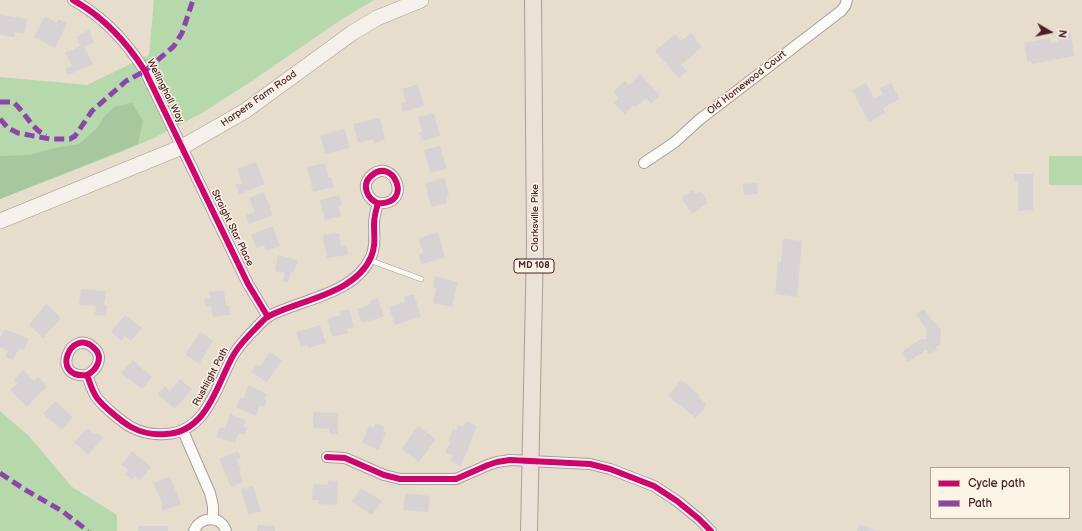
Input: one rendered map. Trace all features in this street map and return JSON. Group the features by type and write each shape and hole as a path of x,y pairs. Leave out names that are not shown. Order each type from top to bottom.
{"main road":[{"name":"Harpers Farm Road","path":"0,221 182,147 245,111 352,33 378,18 421,0"},
{"name":"Clarksville Pike","path":"529,531 535,246 533,0"}],"street":[{"name":"Wellinghall Way","path":"73,0 96,14 110,26 134,54 145,70 182,147"},
{"name":"Old Homewood Court","path":"644,163 675,142 699,120 841,10 845,6 847,0"},
{"name":"Straight Star Place","path":"182,147 248,284 268,317"},
{"name":"Rushlight Path","path":"87,375 97,398 129,426 136,430 160,435 183,431 192,425 208,407 235,352 244,340 268,317 344,286 357,277 366,266 374,245 375,216 378,203"},
{"path":"183,431 210,493 214,506 213,519"},
{"path":"327,457 345,458 392,478 432,480 456,480 497,462 510,460 590,464 610,468 654,486 677,501 711,531"},
{"path":"194,531 196,526 207,519 213,519 221,523 226,531"}],"lane":[{"path":"369,260 421,279"}],"green space":[{"path":"154,0 374,0 342,19 252,81 202,113 154,138 0,199 0,77 87,85 149,55"},
{"path":"132,103 143,121 138,144 0,199 0,156 30,155 54,148 79,144 97,128 105,116 114,107"},
{"path":"1049,156 1082,156 1082,185 1049,185"},
{"path":"0,411 29,436 72,487 117,515 117,531 0,531"}],"building":[{"path":"0,15 27,19 25,33 15,32 14,37 0,35"},
{"path":"45,16 57,23 58,19 67,23 55,48 34,37"},
{"path":"89,30 94,42 84,47 93,64 68,75 65,69 72,66 65,53 80,46 76,37"},
{"path":"691,33 702,47 681,65 687,71 679,78 655,51 675,34 681,41"},
{"path":"1071,34 1074,56 1032,64 1031,61 1027,62 1024,43 1050,38 1051,43 1058,42 1057,36"},
{"path":"640,74 660,95 651,104 646,98 636,107 634,105 625,114 614,103 619,98 613,92 625,81 629,85"},
{"path":"866,83 874,98 883,94 880,88 891,83 900,99 883,108 885,113 869,122 852,90"},
{"path":"418,84 424,106 403,112 401,103 406,102 402,89"},
{"path":"434,113 440,136 422,141 419,132 422,132 418,117"},
{"path":"380,118 385,140 374,143 374,139 358,143 353,124"},
{"path":"345,129 349,148 325,154 320,135"},
{"path":"440,146 447,169 430,173 424,150"},
{"path":"256,162 265,184 239,194 236,185 242,183 237,169"},
{"path":"325,163 328,177 331,177 334,187 313,192 307,167"},
{"path":"1014,174 1033,174 1033,210 1018,211 1018,181 1014,181"},
{"path":"445,178 449,196 446,197 447,203 431,207 425,183"},
{"path":"757,183 758,194 744,195 743,184"},
{"path":"693,190 696,194 701,191 708,203 692,214 681,198"},
{"path":"264,192 273,215 249,224 246,215 255,212 249,198"},
{"path":"339,195 342,205 338,206 341,216 325,220 320,200"},
{"path":"273,226 280,246 266,251 264,245 256,248 251,235"},
{"path":"438,232 445,258 421,264 419,254 423,253 419,238"},
{"path":"339,233 341,246 347,245 348,255 327,258 323,235"},
{"path":"783,239 802,241 797,297 775,294 778,261 781,262"},
{"path":"278,255 298,260 294,273 291,272 288,283 283,281 285,273 275,271"},
{"path":"435,276 458,282 452,307 433,303 436,288 433,287"},
{"path":"81,289 106,291 104,305 107,305 106,316 95,315 96,306 79,305"},
{"path":"224,290 226,305 229,305 230,315 213,317 211,306 205,307 204,299 210,298 209,292"},
{"path":"414,294 421,317 395,325 389,307 405,302 404,297"},
{"path":"378,298 384,317 361,323 357,309 371,304 370,301"},
{"path":"46,304 61,318 43,338 29,325"},
{"path":"349,309 354,327 347,329 348,333 332,337 327,319 341,315 340,312"},
{"path":"924,309 941,330 940,345 936,347 938,351 935,351 929,355 926,350 908,362 903,354 904,350 921,339 926,339 927,330 916,314"},
{"path":"125,315 142,328 131,341 125,336 121,341 111,332"},
{"path":"320,325 326,343 308,348 307,345 301,347 296,332"},
{"path":"5,329 29,339 24,350 19,348 13,360 5,357 8,351 0,347 0,338"},
{"path":"201,332 213,341 199,364 185,354"},
{"path":"270,352 282,360 267,382 251,372 257,364 260,367"},
{"path":"133,360 152,377 142,389 121,373"},
{"path":"23,370 34,381 38,377 47,386 27,407 10,390 17,383 14,380"},
{"path":"180,379 192,389 175,409 158,394 165,386 170,391"},
{"path":"681,380 700,395 699,398 707,404 696,418 668,396"},
{"path":"249,385 267,394 264,399 267,400 264,408 260,406 256,416 236,407 240,398 243,399"},
{"path":"55,401 73,417 62,430 43,414"},
{"path":"313,412 338,413 338,434 329,434 329,429 313,428"},
{"path":"230,414 246,420 244,427 247,428 244,435 239,433 235,443 216,437 220,427 225,428"},
{"path":"466,421 477,426 461,466 450,461 453,456 445,453 450,442 448,441 453,429 456,430 458,425 463,427"},
{"path":"376,423 385,427 383,432 386,433 378,450 362,442 369,426 374,428"},
{"path":"418,426 436,439 419,462 401,449"},
{"path":"87,428 94,434 96,432 103,438 88,455 74,442"},
{"path":"132,451 151,467 140,480 135,476 132,480 125,474 128,470 121,465"},
{"path":"238,451 241,458 237,460 241,470 239,472 243,482 231,487 219,459"},
{"path":"170,476 181,504 163,511 161,506 163,505 153,483"},
{"path":"328,480 338,481 337,505 318,504 319,500 312,500 313,484 328,485"},
{"path":"253,486 261,511 248,515 241,489"},
{"path":"361,488 382,501 372,515 352,502"},
{"path":"405,493 430,496 428,512 403,510"},
{"path":"860,524 876,531 857,531"},
{"path":"257,525 275,526 275,531 257,531"},
{"path":"138,526 168,526 168,531 138,531"}],"marked path":[{"path":"0,119 8,128 18,133 50,139 70,139 75,136 92,111 126,81 145,71 174,46 182,33 193,0"},
{"path":"0,102 13,102 32,124 46,136"},
{"path":"0,473 62,511 88,531"}],"cycle path":[{"path":"73,0 95,14 114,31 138,60 145,71 248,284 268,317"},
{"path":"87,375 96,367 99,355 94,348 86,343 78,344 72,348 68,355 66,362 69,369 75,374 87,375 92,390 97,398 108,409 131,427 148,433 166,434 180,431 192,425 209,404 236,350 264,320 282,310 326,294 340,287 353,279 363,269 371,257 374,249 374,221 378,203 389,202 395,197 398,190 397,183 393,176 387,172 379,171 371,176 366,183 368,195 378,203"},
{"path":"327,457 345,458 384,475 400,479 456,479 488,465 510,460 590,464 610,469 654,486 677,501 711,531"}]}
